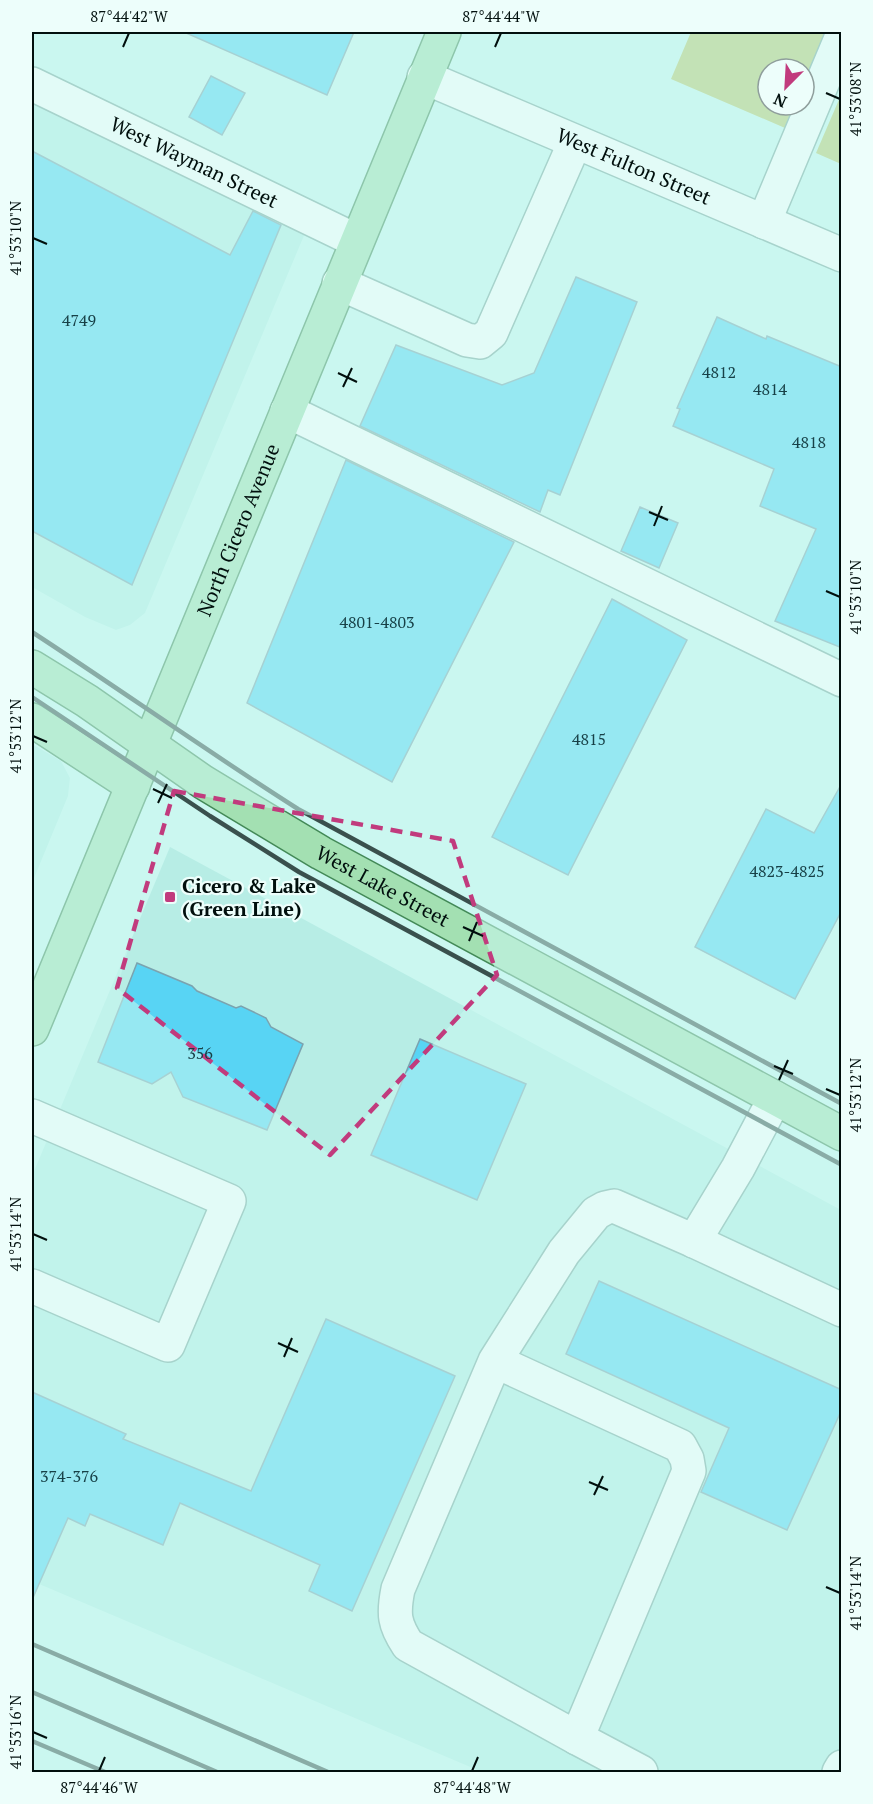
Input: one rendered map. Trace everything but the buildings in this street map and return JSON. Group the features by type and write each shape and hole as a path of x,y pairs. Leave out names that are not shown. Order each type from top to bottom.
{"main road":[{"name":"North Cicero Avenue","path":"32,1029 444,32"},
{"name":"West Lake Street","path":"32,667 87,701 203,782 321,853 842,1134"},
{"path":"32,720 133,786"}],"street":[{"path":"764,222 842,36"},
{"name":"West Fulton Street","path":"424,77 842,255"},
{"name":"West Wayman Street","path":"32,84 357,241"},
{"path":"339,284 467,340 480,342 491,333 575,142"},
{"path":"287,411 842,680"},
{"path":"694,1241 738,1168 775,1098"},
{"path":"32,1116 229,1201 168,1345 32,1286"},
{"path":"641,1773 408,1646 395,1621 398,1589 495,1361 564,1252 596,1213 614,1206 842,1310"},
{"path":"495,1361 680,1446 687,1459 688,1471 577,1738"},
{"path":"839,1773 842,1767"}],"highlighted area":[{"path":"174,791 453,841 497,975 330,1155 117,988"}],"shaded area":[{"path":"32,83 311,219 145,613 130,625 116,630 85,617 32,587"},
{"path":"32,744 61,761 70,778 68,796 32,883"},
{"path":"170,847 841,1210 841,1772 482,1772 32,1581 32,1176"}],"green space":[{"path":"691,32 826,32 815,57 756,57 756,116 671,79"},
{"path":"841,95 841,164 816,153"},
{"path":"759,117 790,117 785,128"}],"railway":[{"path":"32,632 298,809 842,1104"},
{"path":"32,697 210,816 299,872 842,1165"},
{"path":"32,1644 328,1772"},
{"path":"32,1692 217,1772"},
{"path":"32,1741 105,1772"}],"place":[{"name":"Cicero & Lake (Green Line)","path":"170,897"}]}
